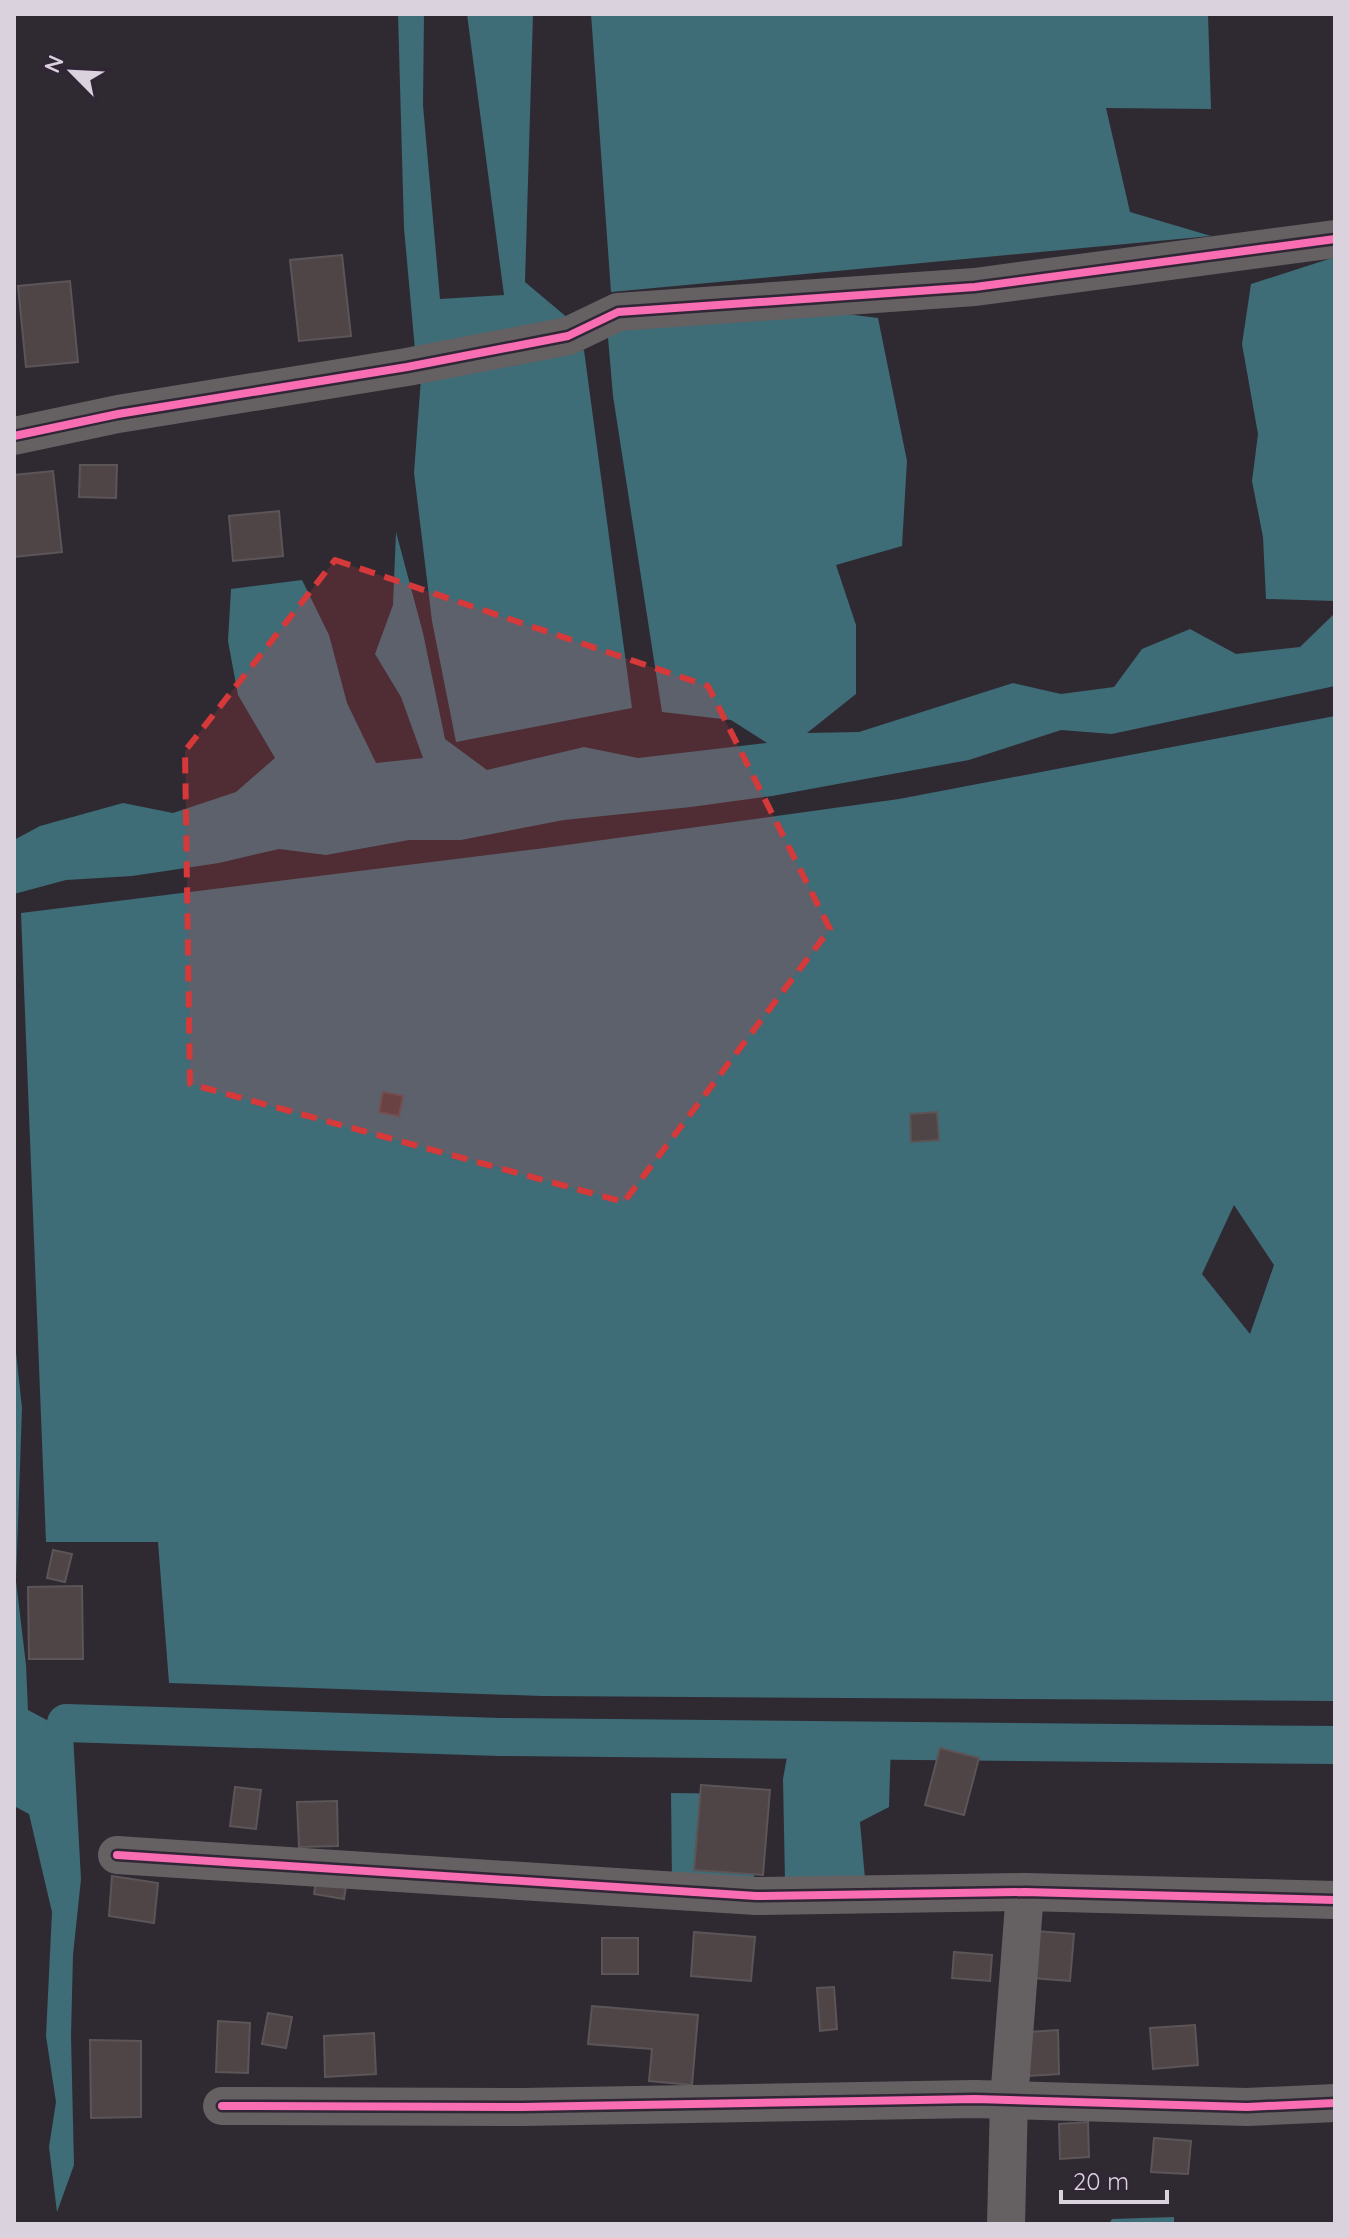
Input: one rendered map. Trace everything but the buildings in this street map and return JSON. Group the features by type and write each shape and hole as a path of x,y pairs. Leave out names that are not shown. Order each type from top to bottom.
{"street":[{"path":"14,436 118,414 407,367 568,336 618,312 975,287 1335,239"},
{"path":"117,1855 756,1896 1025,1892 1335,1900"},
{"path":"1006,2224 1009,2100 1025,1892"},
{"path":"222,2106 522,2107 975,2099 1247,2107 1335,2103"}],"highlighted area":[{"path":"335,560 708,686 830,929 624,1202 190,1084 185,751"}],"water":[{"path":"398,14 424,14 423,105 440,299 504,295 467,14 533,14 525,282 569,319 415,350 404,228"},
{"path":"591,14 1208,14 1211,109 1106,108 1130,212 1211,236 611,292"},
{"path":"1335,257 1335,601 1266,599 1263,537 1252,481 1258,434 1242,344 1251,284"},
{"path":"830,312 878,318 907,461 902,546 836,565 856,625 856,694 807,733 859,732 1013,683 1061,694 1114,687 1142,649 1190,629 1236,654 1300,647 1335,613 1335,686 1112,734 1061,730 969,760 772,796 564,820 461,840 409,840 326,855 279,849 219,863 132,876 66,880 14,894 14,840 40,826 123,803 173,813 236,792 275,758 238,695 228,641 231,589 302,580 329,635 347,703 376,763 423,758 401,697 375,654 393,605 396,532 423,633 445,739 487,770 584,747 638,758 767,743 731,720 662,712 613,396 607,326"},
{"path":"584,350 632,708 456,742 432,621 414,473 421,378 517,365"},
{"path":"1335,716 1335,1701 542,1696 169,1683 158,1542 46,1542 21,913 537,849 899,799","holes":["383,1093 403,1097 399,1116 379,1112","937,1112 939,1140 912,1141 911,1114","1234,1205 1274,1265 1250,1334 1202,1274"]},
{"path":"14,1334 22,1408 16,1581 28,1710 73,1734 81,1879 73,1955 71,2036 74,2165 57,2212 49,2147 56,2102 46,2036 52,1912 29,1814 14,1806"},
{"path":"790,1740 891,1741 889,1807 860,1822 866,1890 785,1882 783,1779"},
{"path":"671,1793 754,1794 760,1850 751,1889 672,1883"},
{"path":"1174,2217 1174,2224 1109,2224 1112,2219"}],"waterway":[{"path":"66,1723 500,1737 1335,1745"}],"cycle path":[{"path":"14,436 118,414 407,367 568,336 618,312 975,287 1335,239"},
{"path":"117,1855 756,1896 1025,1892 1335,1900"},
{"path":"222,2106 522,2107 975,2099 1247,2107 1335,2103"}]}
